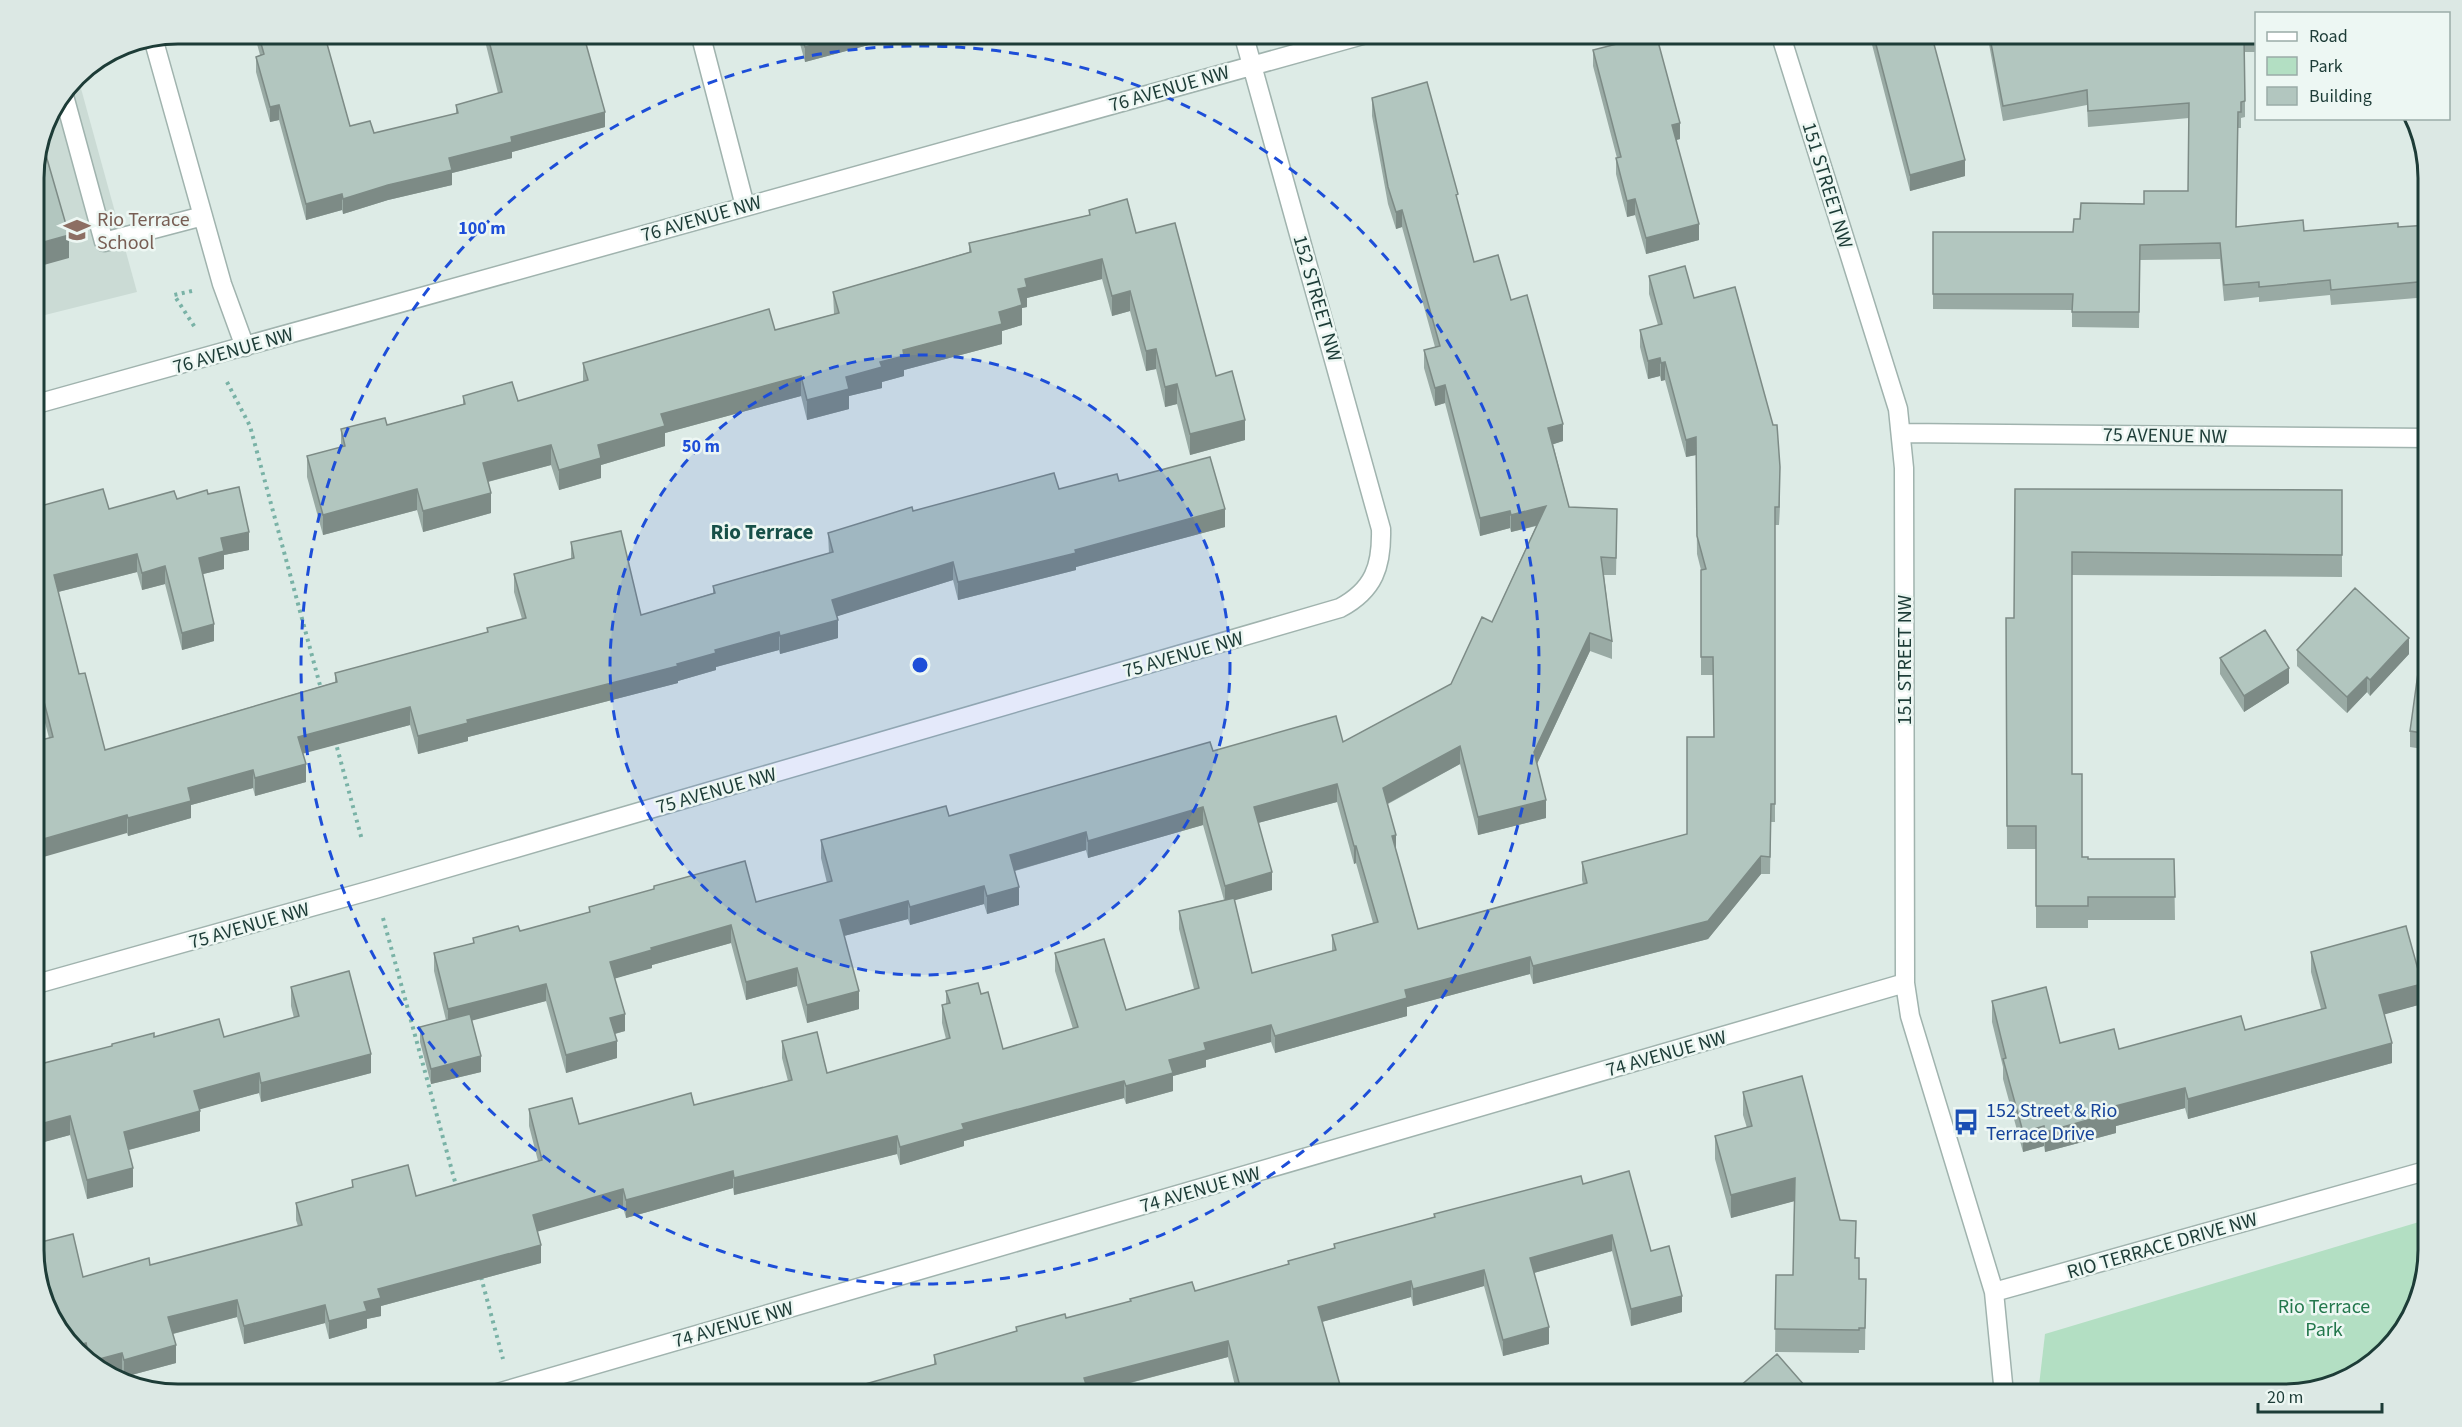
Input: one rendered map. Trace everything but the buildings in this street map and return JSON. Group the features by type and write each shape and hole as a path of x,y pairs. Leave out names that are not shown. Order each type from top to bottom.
{"street":[{"path":"703,44 745,206"},
{"name":"152 STREET NW","path":"1246,44 1376,506 1382,549 1377,564"},
{"name":"76 AVENUE NW","path":"44,402 1328,44"},
{"name":"151 STREET NW","path":"1783,44 1898,409 1902,432 1904,468 1905,983 1910,1016 1994,1292"},
{"path":"155,46 222,284 245,347"},
{"path":"66,103 104,242 203,216"},
{"name":"75 AVENUE NW","path":"1902,432 2418,438"},
{"name":"75 AVENUE NW","path":"44,982 398,883 1340,608 1356,600 1371,583 1377,564"},
{"name":"74 AVENUE NW","path":"527,1384 1905,983"},
{"name":"RIO TERRACE DRIVE NW","path":"1994,1292 2418,1173"},
{"path":"1994,1292 2003,1384"}],"path":[{"path":"174,295 213,356 250,426 322,691"},
{"path":"334,737 362,840"},
{"path":"383,917 459,1196"},
{"path":"480,1275 502,1384"}],"shaded area":[{"name":"Rio Terrace School","path":"80,86 137,292 44,315 45,160 57,118"}],"green space":[{"name":"Rio Terrace Park","path":"2418,1222 2417,1267 2414,1284 2401,1316 2391,1331 2366,1356 2352,1366 2319,1379 2284,1384 2039,1384 2045,1334"}],"place":[{"name":"Rio Terrace School","path":"77,230"},
{"name":"152 Street & Rio Terrace Drive","path":"1966,1122"}],"district":[{"name":"Rio Terrace","path":"762,532"}]}
